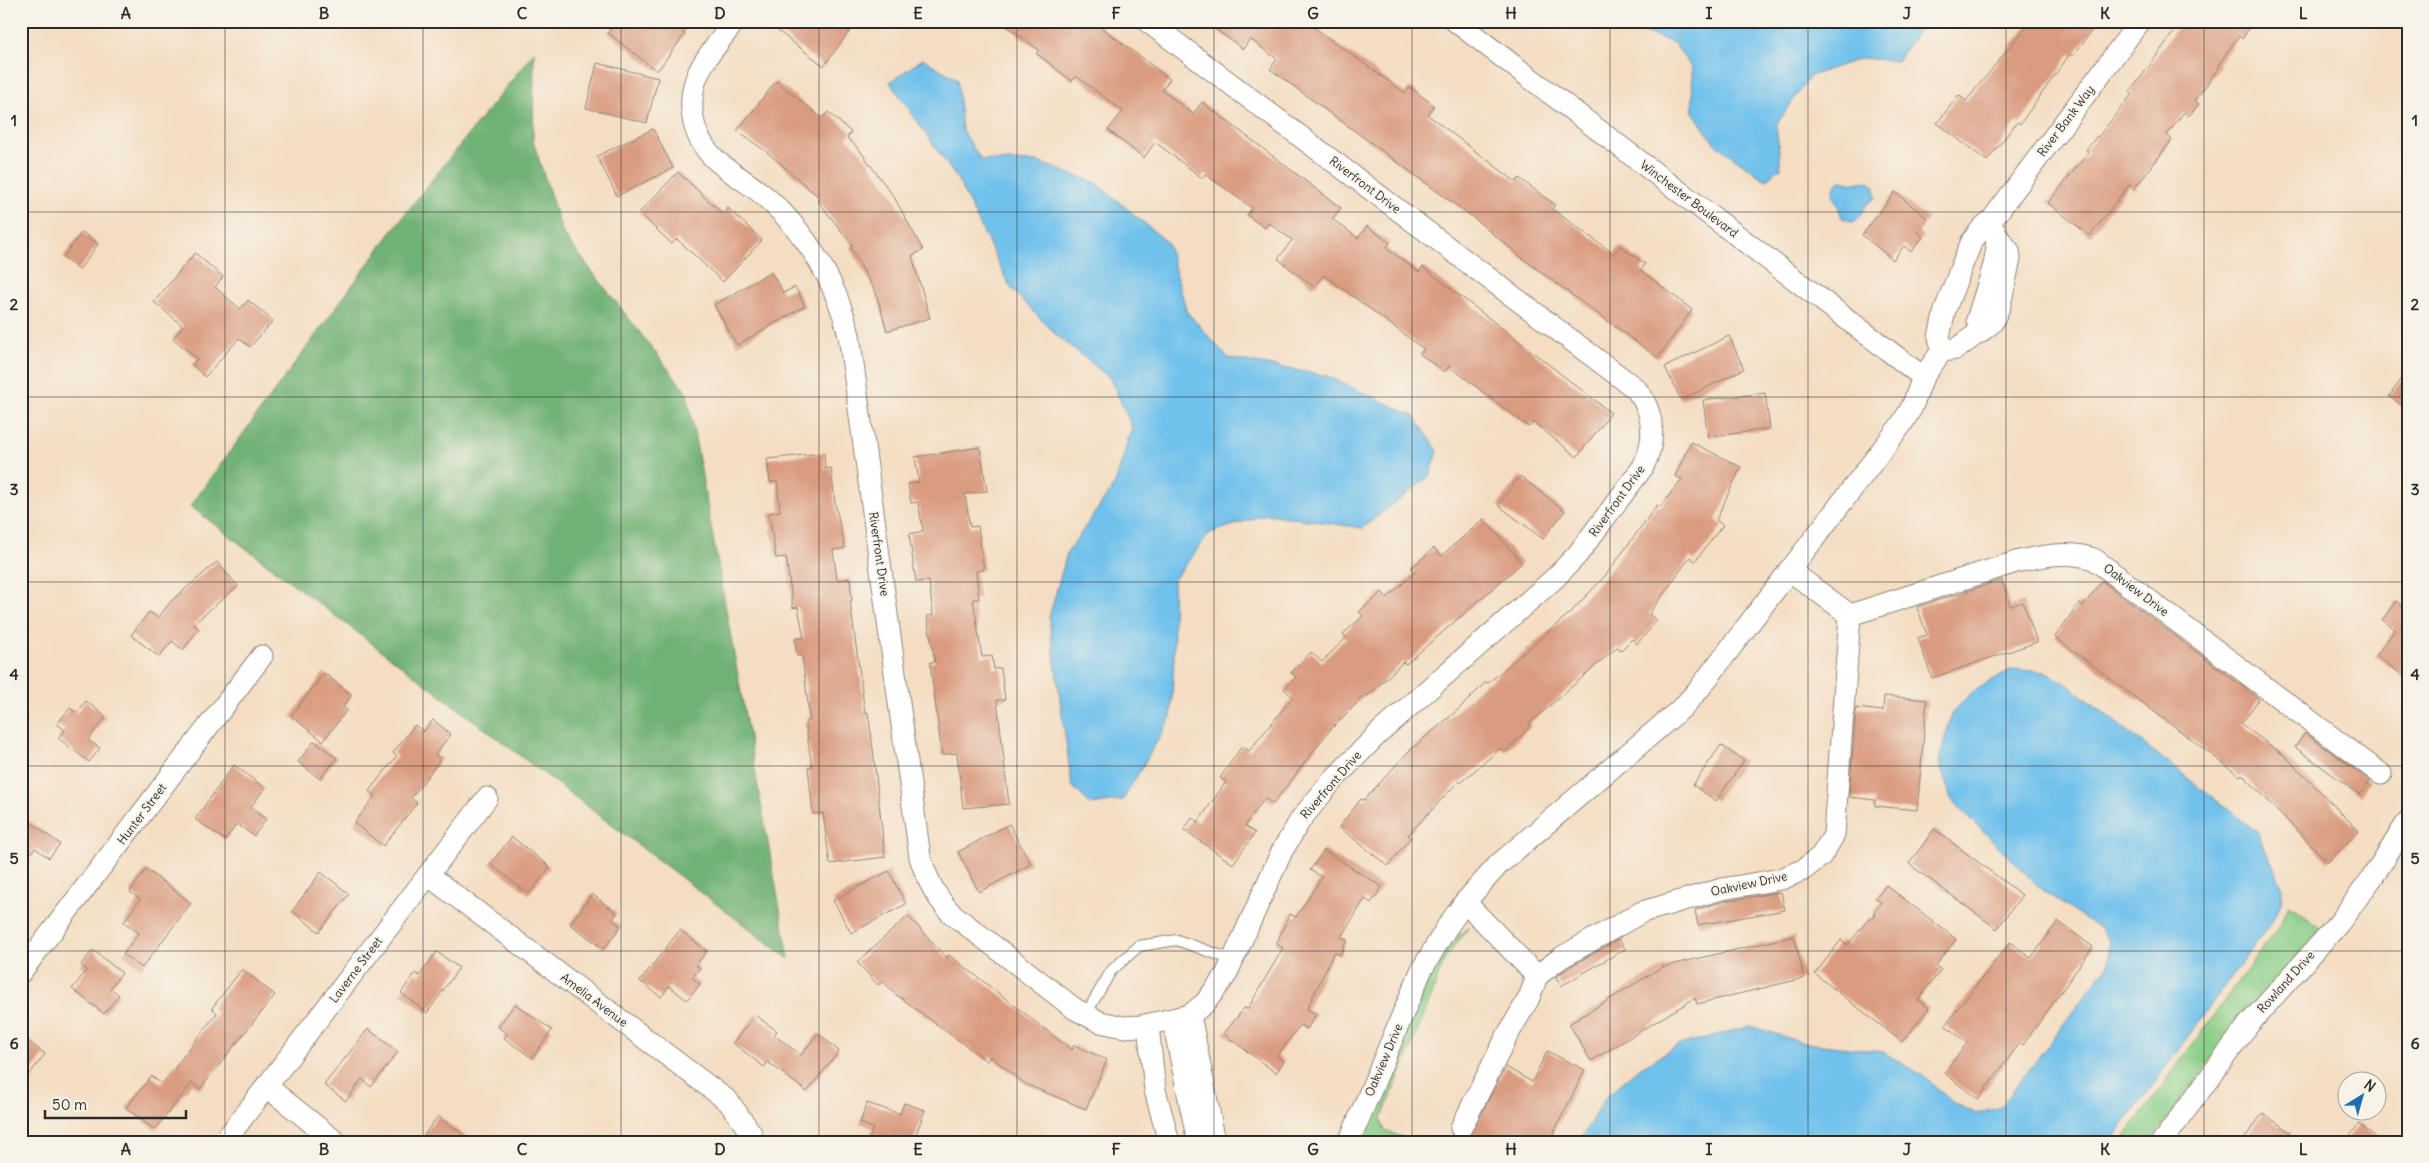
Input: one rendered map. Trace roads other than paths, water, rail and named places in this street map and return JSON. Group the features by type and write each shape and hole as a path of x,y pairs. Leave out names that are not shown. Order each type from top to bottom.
{"street":[{"name":"Riverfront Drive","path":"735,21 704,61 695,82 692,102 693,122 702,144 717,160 768,199 788,219 811,249 843,308 849,335 920,857 927,879 937,898 951,913 1075,1009 1100,1022 1124,1027 1148,1025 1182,1018 1205,1003 1226,975 1282,851 1332,780 1379,733 1556,577 1577,555 1643,467 1650,452 1652,435 1648,408 1636,389 1147,21"},
{"name":"Winchester Boulevard","path":"1455,21 1923,377"},
{"name":"River Bank Way","path":"1942,351 1939,336 1945,310 1972,241 1983,226 1994,228 2140,21"},
{"path":"1923,377 1942,351 1956,350 1992,323 1996,314 2000,273 2010,259 2009,251 1994,228"},
{"path":"1962,265 2000,273"},
{"name":"Oakview Drive","path":"1349,1142 1422,971 1446,927 1465,902 1505,858 1682,708 1699,689 1901,425 1912,407 1923,377"},
{"name":"Oakview Drive","path":"1537,976 1562,957 1642,912 1722,889 1781,879 1802,870 1821,856 1834,835 1850,615 2016,562 2062,554 2084,555 2094,558 2381,774"},
{"path":"1789,570 1850,615"},
{"name":"Hunter Street","path":"21,972 262,656"},
{"name":"Laverne Street","path":"224,1142 487,798"},
{"name":"Rowland Drive","path":"2162,1142 2248,1024 2339,924 2372,878 2408,821"},
{"name":"Amelia Avenue","path":"428,875 728,1101 750,1137"},
{"path":"1460,1128 1507,1036 1529,998 1537,976 1465,902"},
{"path":"1148,1025 1155,1090 1169,1140 1204,1134 1182,1018"},
{"path":"266,1086 336,1142"}],"lane":[{"path":"1086,1014 1111,971 1139,946 1177,940 1233,960"}],"water":[{"path":"1593,21 1925,21 1897,61 1862,58 1810,76 1776,125 1781,168 1765,180 1714,143 1693,112 1692,68 1674,43 1636,29 1590,25"},
{"path":"923,59 957,79 962,130 981,160 1037,162 1096,183 1167,242 1187,312 1228,358 1327,376 1414,416 1438,451 1430,476 1362,528 1267,514 1210,533 1173,581 1174,656 1171,717 1123,800 1091,805 1072,786 1049,618 1067,553 1115,484 1132,427 1110,378 1054,333 1010,287 958,180 890,82"},
{"path":"1841,180 1854,183 1868,181 1875,187 1875,198 1866,205 1862,214 1854,222 1842,218 1833,197 1834,187"},
{"path":"2011,669 2044,672 2064,682 2257,832 2282,886 2281,902 2275,917 2111,1142 1579,1142 1605,1098 1636,1070 1679,1045 1750,1026 1804,1043 1883,1052 1925,1077 1952,1102 1977,1114 2001,1107 2109,964 2109,941 2101,929 2043,891 1951,799 1939,760 1952,713 1972,692"}]}
